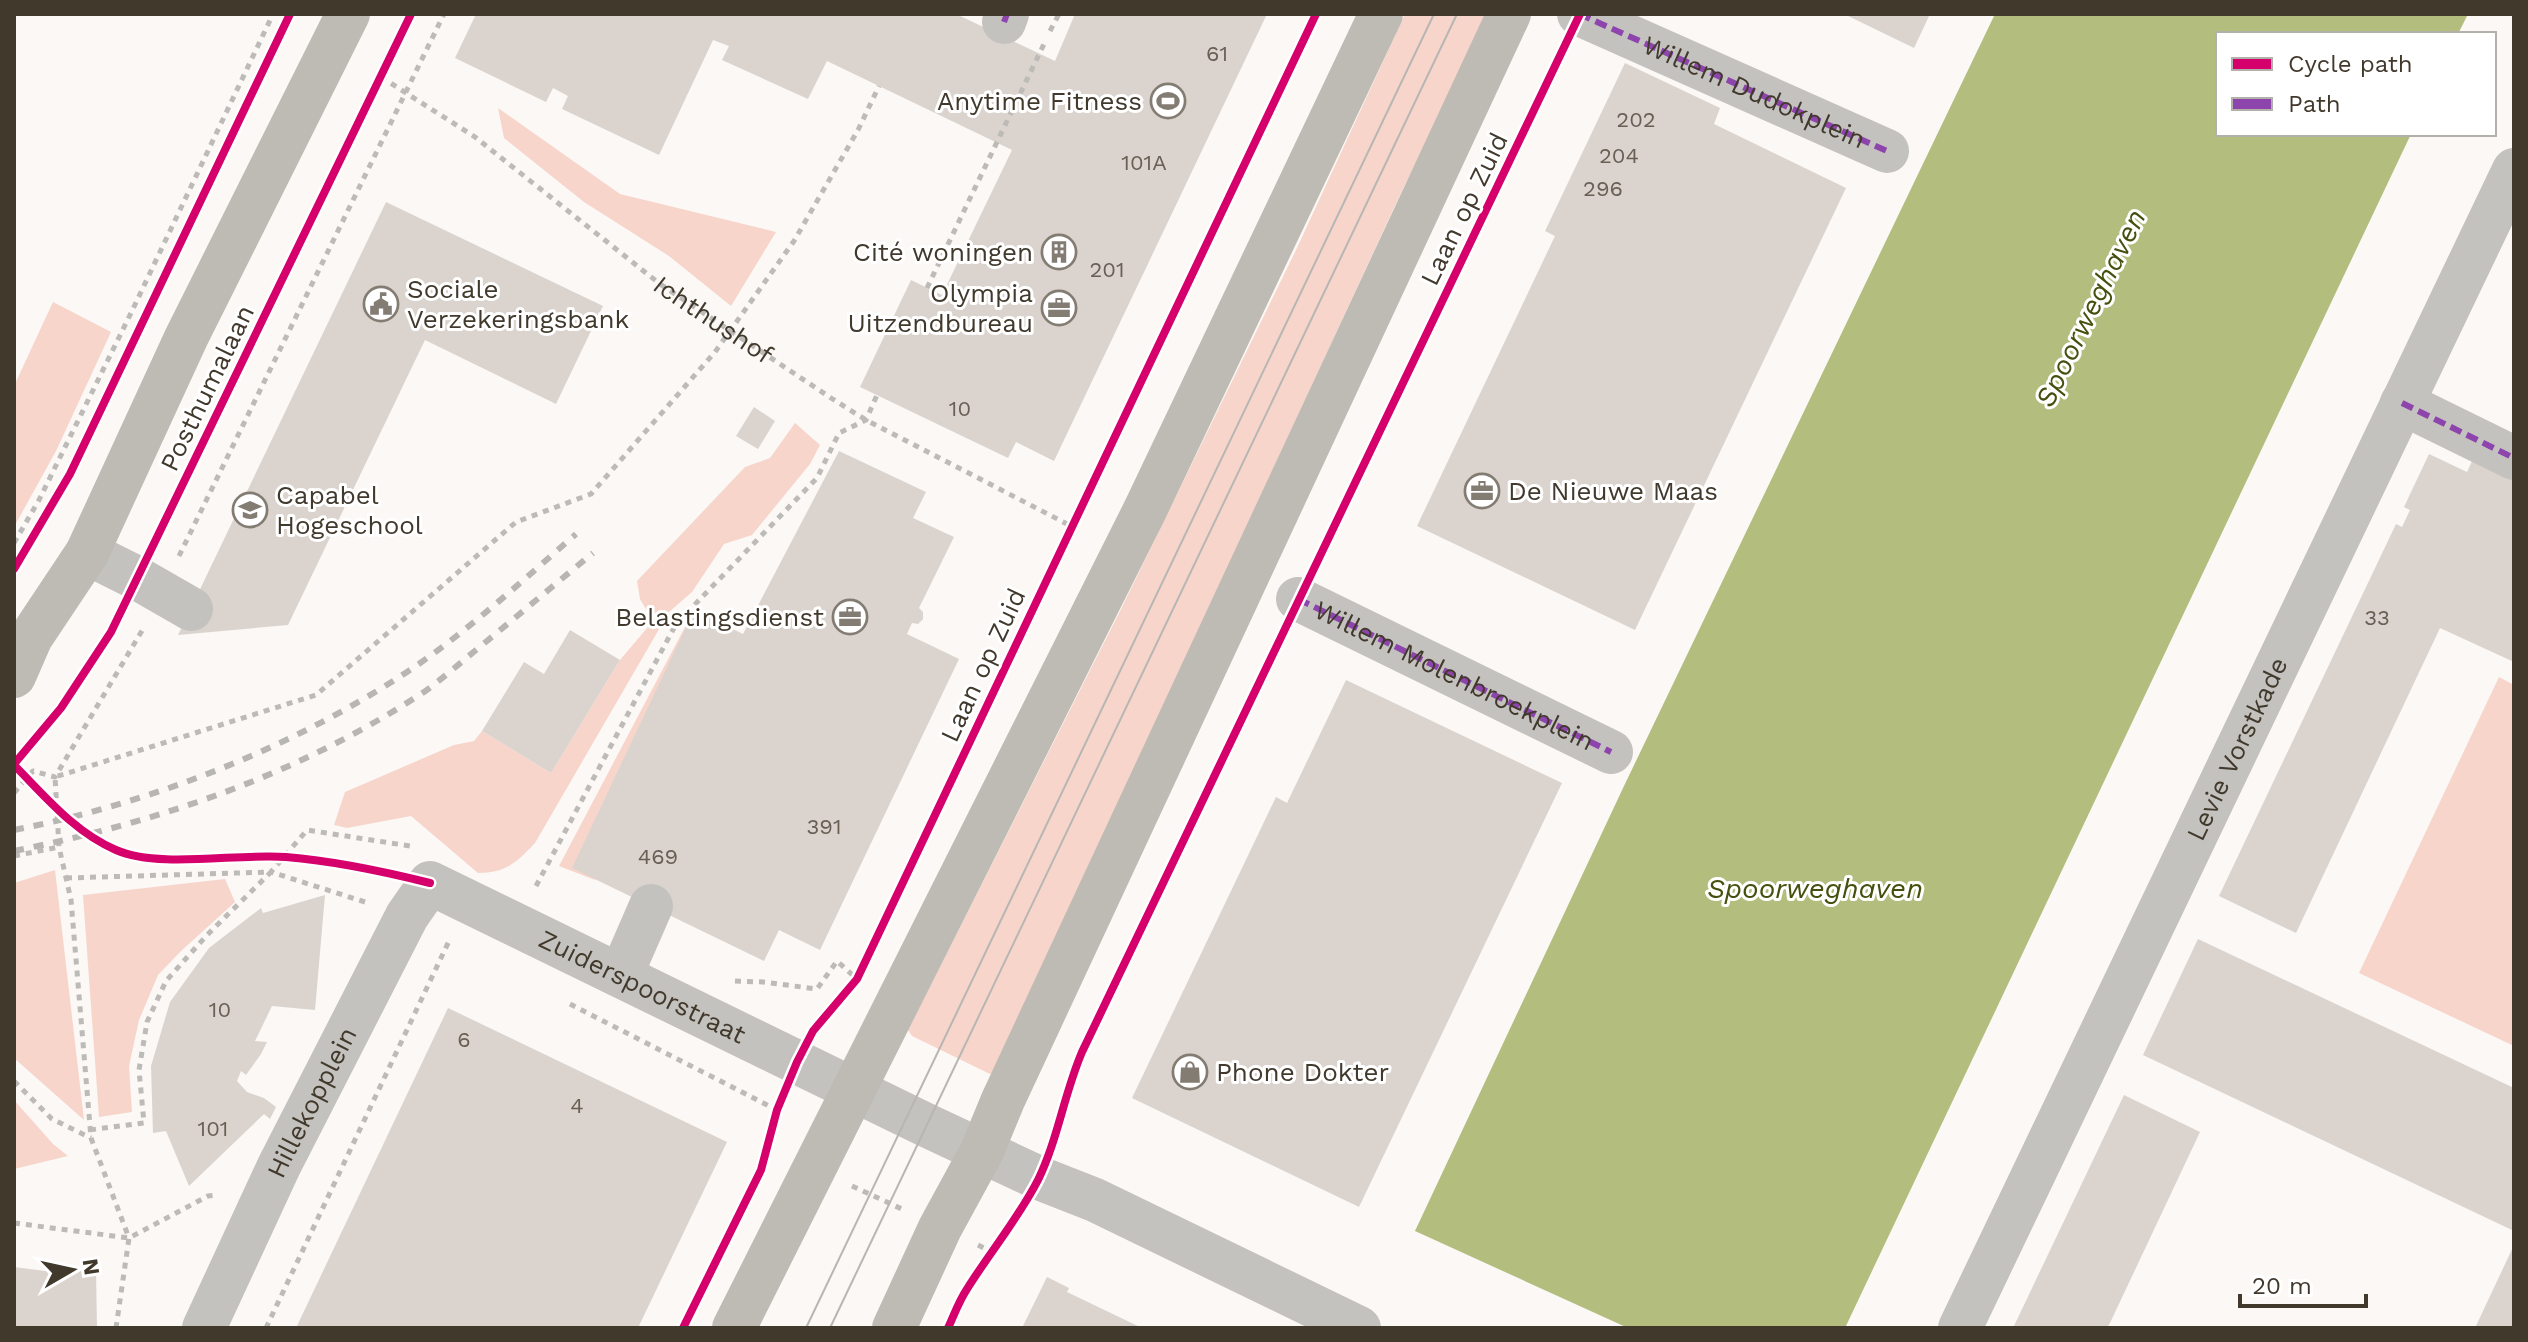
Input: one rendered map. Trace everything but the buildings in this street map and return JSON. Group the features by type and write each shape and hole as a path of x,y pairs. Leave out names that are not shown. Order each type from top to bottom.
{"main road":[{"name":"Posthumalaan","path":"20,655 87,553 186,338 348,14"},
{"path":"734,1328 1139,521 1381,14"},
{"name":"Laan op Zuid","path":"894,1328 940,1228 982,1151 1233,603 1509,14"}],"street":[{"name":"Willem Dudokplein","path":"1579,14 1887,151"},
{"name":"Levie Vorstkade","path":"1960,1328 2514,170"},
{"path":"2402,403 2514,458"},
{"path":"87,553 176,600"},
{"name":"Willem Molenbroekplein","path":"1298,599 1611,752"},
{"name":"Zuiderspoorstraat","path":"430,883 982,1151 1095,1200 1359,1328"},
{"name":"Hillekopplein","path":"204,1328 300,1124 407,916 430,883"},
{"path":"621,975 651,906"}],"path":[{"path":"14,543 39,500 131,313 273,14"},
{"path":"927,288 1059,14"},
{"path":"374,91 387,64"},
{"path":"14,793 24,775 33,771 55,777 316,695 516,522 591,494 686,387 794,241 858,130 879,86"},
{"path":"531,894 676,624 817,478 839,433 866,420 877,395"},
{"path":"1065,540 1078,512"},
{"path":"24,775 37,788"},
{"path":"55,777 59,847 71,900 89,1130 129,1238 116,1328"},
{"path":"47,799 68,821"},
{"path":"14,856 59,847"},
{"path":"270,857 298,858"},
{"path":"66,878 271,872 166,981 147,1022 139,1070 144,1123 89,1130"},
{"path":"723,981 817,989 837,961 857,979"},
{"path":"848,989 864,965"},
{"path":"774,1122 797,1062"},
{"path":"14,1081 52,1119 91,1138"},
{"path":"815,1168 992,1252"},
{"path":"14,1223 129,1238"},
{"path":"983,1265 1001,1240"}],"shaded area":[{"path":"1405,14 1488,14 1399,197 994,1072 990,1074 912,1036 908,1030 1121,609 1296,250"},
{"path":"498,108 620,194 776,232 731,306 669,256 584,202 504,138"},
{"path":"53,302 111,332 56,451 14,527 14,386"},
{"path":"795,423 820,445 810,464 752,535 724,544 692,592 669,612 535,843 522,856 504,869 478,873 411,816 347,828 334,825 345,792 454,745 474,741 482,731 551,773 620,660 653,621 640,599 637,581 745,467 770,458"},
{"path":"694,610 723,624 595,880 559,866"},
{"path":"2499,677 2514,685 2514,1046 2359,973"},
{"path":"55,870 84,1120 14,1058 14,883"},
{"path":"225,879 235,902 158,975 139,1020 129,1066 132,1112 99,1117 83,895"},
{"path":"14,1100 53,1144 68,1156 14,1169"}],"water":[{"name":"Spoorweghaven","path":"1995,14 2468,14 2459,32 2216,32 2216,136 2410,136 1845,1328 1628,1328 1415,1231 1624,786"}],"tram line":[{"path":"806,1328 1434,14"},
{"path":"830,1328 1457,14"}],"railway":[{"path":"14,830 117,805 168,788 218,770 316,725 429,657 494,606 576,534"},
{"path":"14,851 175,809 277,771 327,748 424,692 593,553"}],"marked path":[{"path":"1004,22 1007,14"},
{"path":"1579,14 1887,151"},
{"path":"2402,403 2514,458"},
{"path":"1298,599 1611,752"}],"cycle path":[{"path":"14,569 70,474 290,14"},
{"path":"14,764 61,708 111,632 411,14"},
{"path":"683,1328 761,1170 777,1110 797,1062 813,1031 857,979 1316,14"},
{"path":"948,1328 964,1294 1038,1180 1082,1052 1580,14"},
{"path":"14,765 87,833 116,850 134,856 176,860 286,857 358,867 430,883"}],"place":[{"name":"Anytime Fitness","path":"1168,101"},
{"name":"Cité woningen","path":"1059,252"},
{"name":"Sociale Verzekeringsbank","path":"381,304"},
{"name":"Olympia Uitzendbureau","path":"1059,308"},
{"name":"De Nieuwe Maas","path":"1482,491"},
{"name":"Capabel Hogeschool","path":"250,510"},
{"name":"Belastingsdienst","path":"850,617"},
{"name":"Phone Dokter","path":"1190,1072"}]}
